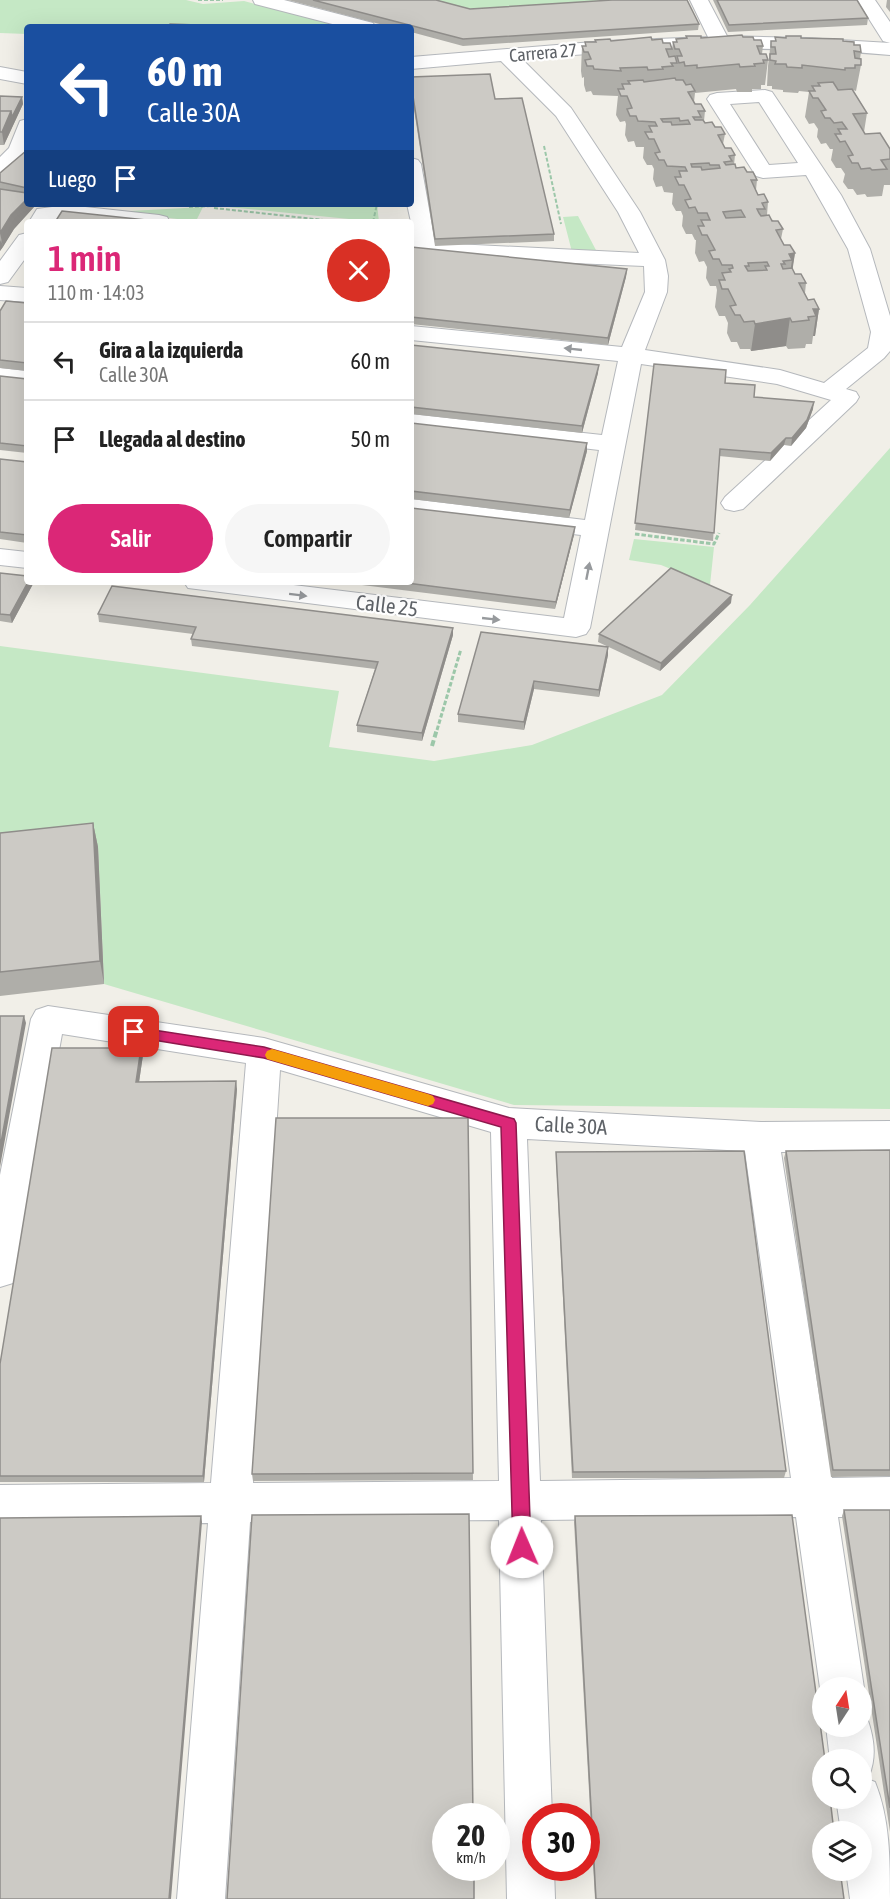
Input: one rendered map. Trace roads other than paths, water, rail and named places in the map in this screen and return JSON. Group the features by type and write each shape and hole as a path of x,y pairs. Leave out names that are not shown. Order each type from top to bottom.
{"street":[{"path":"262,0 354,24"},
{"path":"699,0 720,42"},
{"path":"866,0 890,37"},
{"path":"423,42 484,57"},
{"name":"Carrera 27","path":"414,63 659,44 720,42 846,45 890,49"},
{"path":"414,507 596,529 631,355 656,292 657,276 654,260 629,213 564,112 507,56"},
{"path":"0,73 24,77"},
{"path":"0,168 19,150 24,134"},
{"path":"734,503 831,414 838,394 880,348 883,332 860,249 830,195 810,168"},
{"path":"414,201 418,250 654,260"},
{"path":"42,219 45,214 67,212 131,219"},
{"path":"0,277 24,244"},
{"path":"0,292 24,295"},
{"path":"414,333 631,355 780,377 838,394"},
{"path":"0,375 24,378"},
{"path":"414,422 613,444"},
{"name":"Calle 25","path":"221,585 470,617 576,628 596,529"},
{"path":"0,557 24,560"},
{"name":"Calle 30A","path":"3,1234 48,1019 264,1052 509,1123 761,1137 890,1136"},
{"path":"201,1899 264,1052"},
{"path":"509,1123 531,1899"},
{"path":"761,1137 840,1677"},
{"path":"0,1271 3,1234"},
{"path":"0,1504 890,1497"},
{"path":"861,1809 874,1899"}]}
